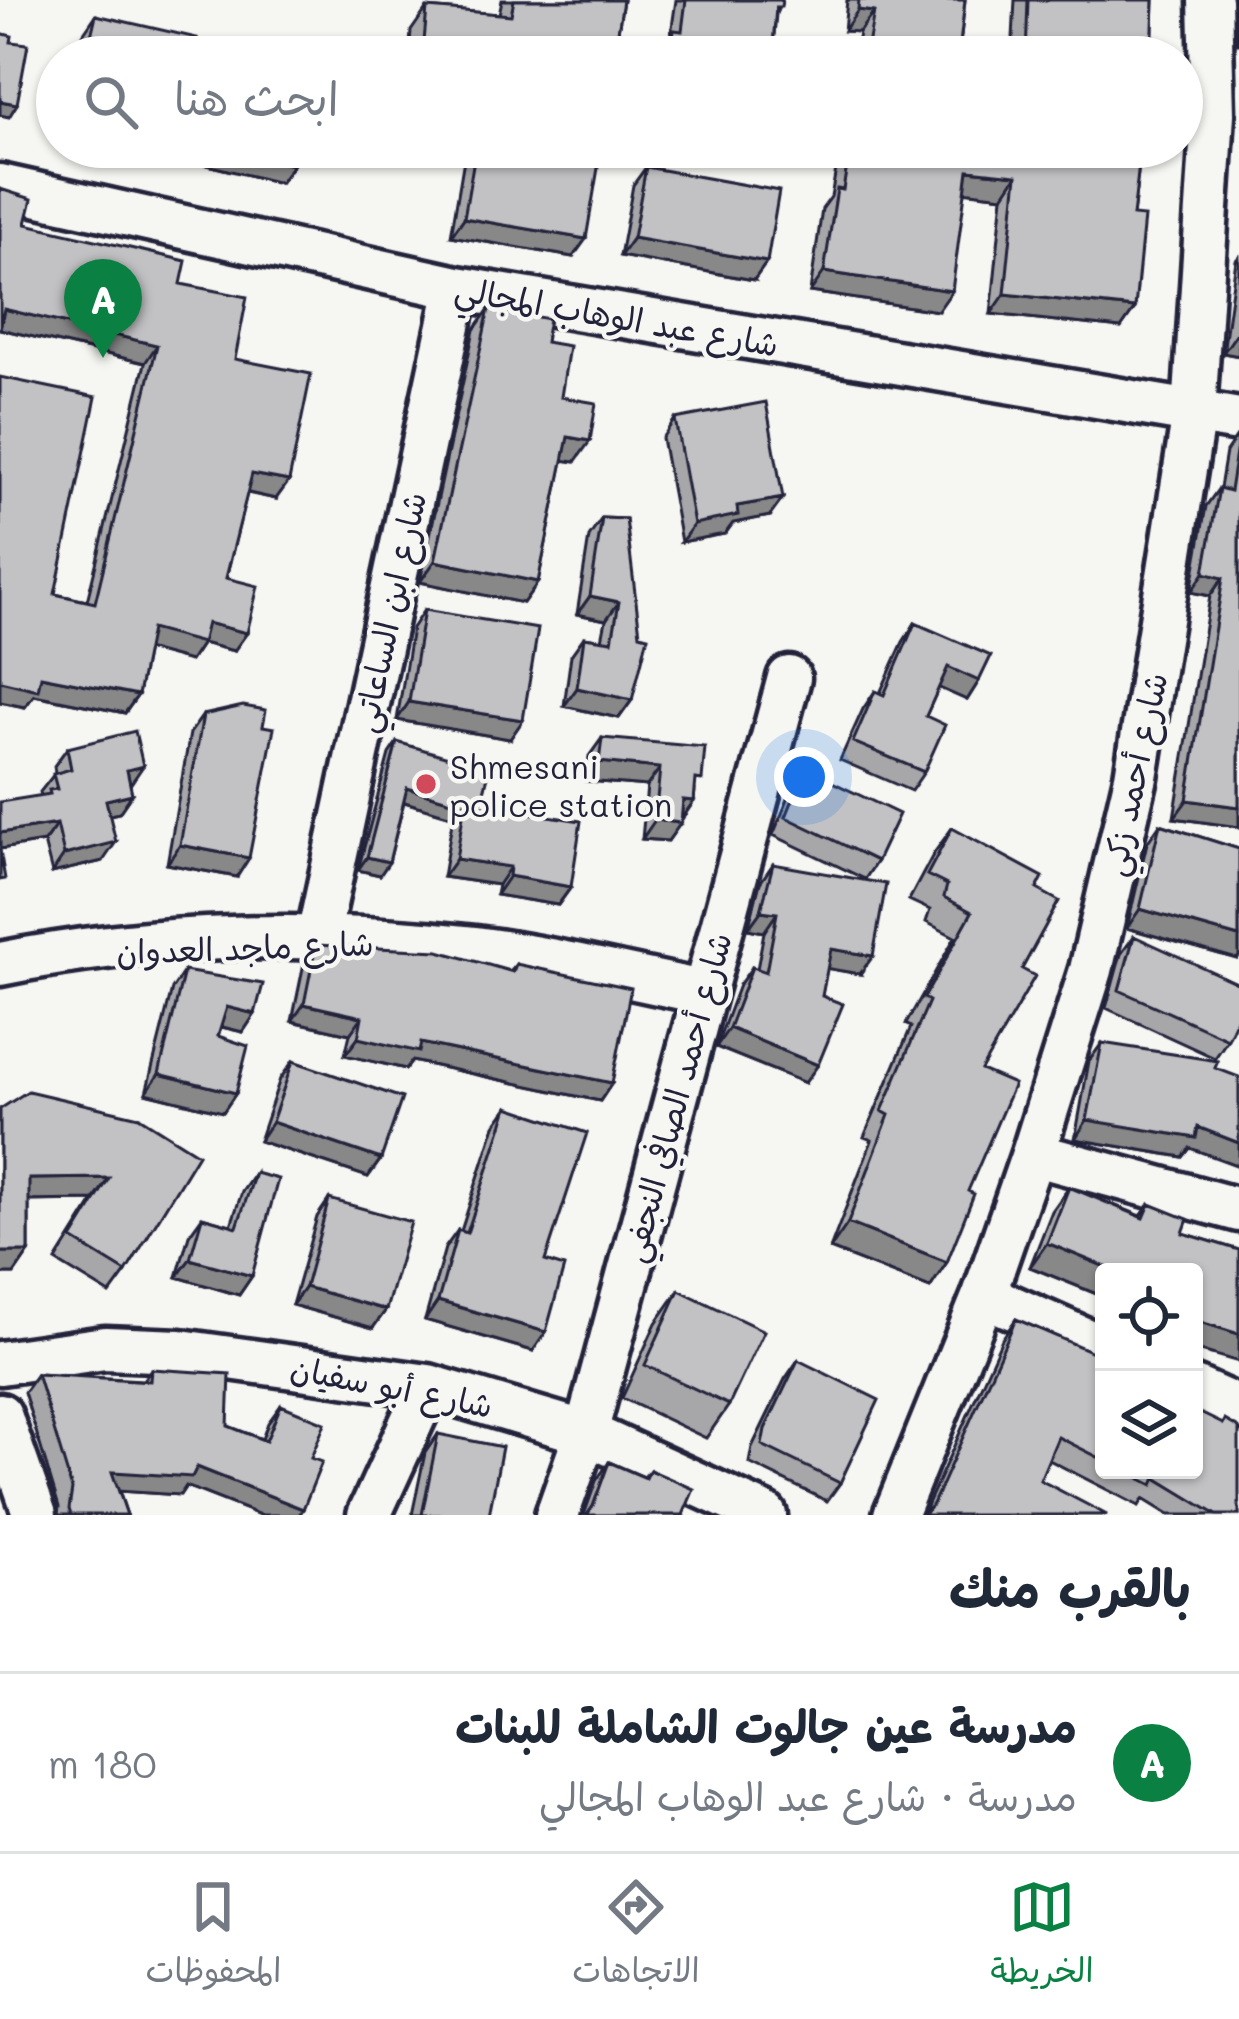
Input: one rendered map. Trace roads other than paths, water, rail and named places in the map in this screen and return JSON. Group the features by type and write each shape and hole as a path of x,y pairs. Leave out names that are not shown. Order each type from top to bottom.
{"street":[{"name":"شارع أحمد زكي","path":"1203,65 1210,0"},
{"name":"شارع أحمد زكي","path":"895,1515 984,1295 1033,1154 1091,970 1136,777 1194,413 1197,168"},
{"name":"شارع عبد الوهاب المجالي","path":"0,186 457,288 1239,420"},
{"name":"شارع ابن الساعاتي","path":"318,937 457,288"},
{"name":"شارع أحمد الصافي النجفي","path":"557,1515 586,1433 789,678"},
{"name":"شارع ماجد العدوان","path":"0,964 147,944 318,937 478,949 702,992"},
{"path":"1033,1154 1239,1210"},
{"path":"984,1295 1095,1344"},
{"name":"شارع أبو سفيان","path":"0,1363 105,1348 180,1351 428,1386 586,1433 765,1515"},
{"path":"369,1515 428,1386"},
{"path":"1203,1392 1239,1408"},
{"path":"0,1415 35,1515"}],"place":[{"name":"مدرسة عين جالوت الشاملة للبنات","path":"103,358"},
{"name":"Shmesani police station","path":"426,784"}]}
